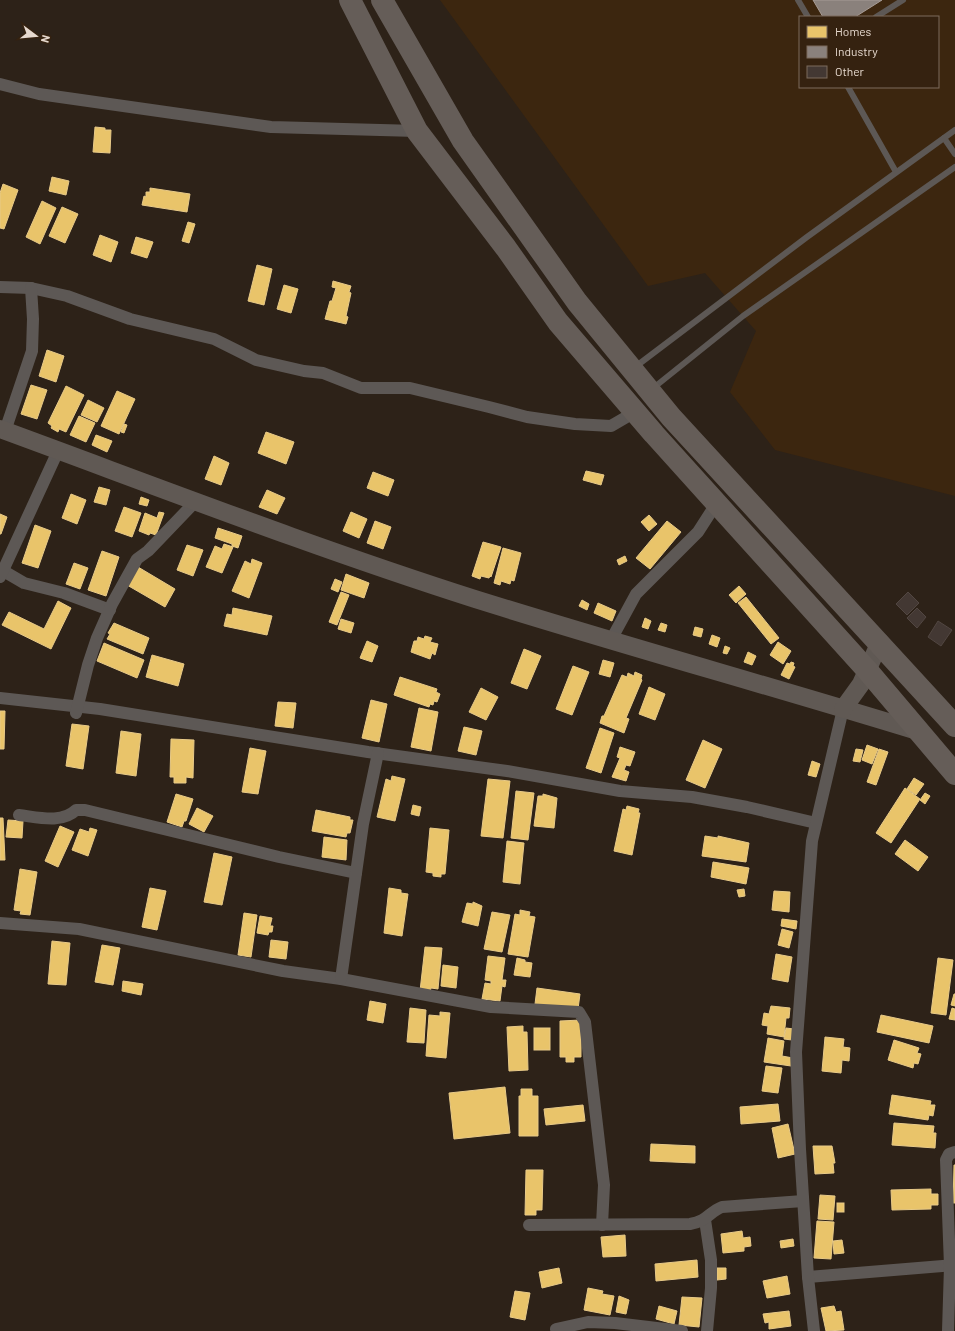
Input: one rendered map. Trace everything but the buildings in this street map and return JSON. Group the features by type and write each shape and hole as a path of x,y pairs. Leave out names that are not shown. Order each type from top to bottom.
{"highway":[{"path":"350,0 417,131 506,248 558,322 713,500 867,670 917,731 955,774"},
{"path":"382,0 463,141 577,302 650,391 729,480 880,642 955,726"},
{"path":"506,248 530,235"},
{"path":"713,500 729,480"}],"street":[{"path":"0,84 39,94 271,127 417,131"},
{"path":"0,287 31,288 67,296 130,319 214,339 256,360 304,371 323,373 361,388 410,388 527,417 575,424 611,426 635,412"},
{"path":"31,288 33,319 32,351 2,430 195,502 424,582 611,640 917,731"},
{"path":"58,451 1,572 24,583 64,593 110,610"},
{"path":"611,640 636,594 698,532 713,500"},
{"path":"76,713 88,666 110,610 137,559 148,551 195,502"},
{"path":"814,1331 808,1277 803,1201 796,1052 812,841 843,709 861,684 880,642"},
{"path":"0,698 100,709 378,753 507,771 620,791 692,797 747,807 816,823"},
{"path":"341,979 364,824 378,753"},
{"path":"19,815 58,818 72,814 76,810 85,810 279,857 356,873"},
{"path":"0,923 79,929 282,971 341,979 491,1007 579,1012 585,1022 604,1185 602,1224"},
{"path":"948,1331 953,1266 946,1160 949,1154 955,1152"},
{"path":"529,1224 690,1224 705,1220 717,1208 722,1206 803,1201"},
{"path":"705,1220 711,1260 711,1288 707,1331"},
{"path":"808,1277 953,1266"},
{"path":"556,1329 588,1322 615,1323 682,1331"}],"lane":[{"path":"798,0 807,16"},
{"path":"878,16 903,0"},
{"path":"849,88 896,172"},
{"path":"632,369 807,237 955,130"},
{"path":"944,138 955,154"},
{"path":"650,391 743,316 955,167"}],"shaded area":[{"path":"440,0 955,0 955,496 775,450 730,392 756,331 705,273 648,286"}]}
